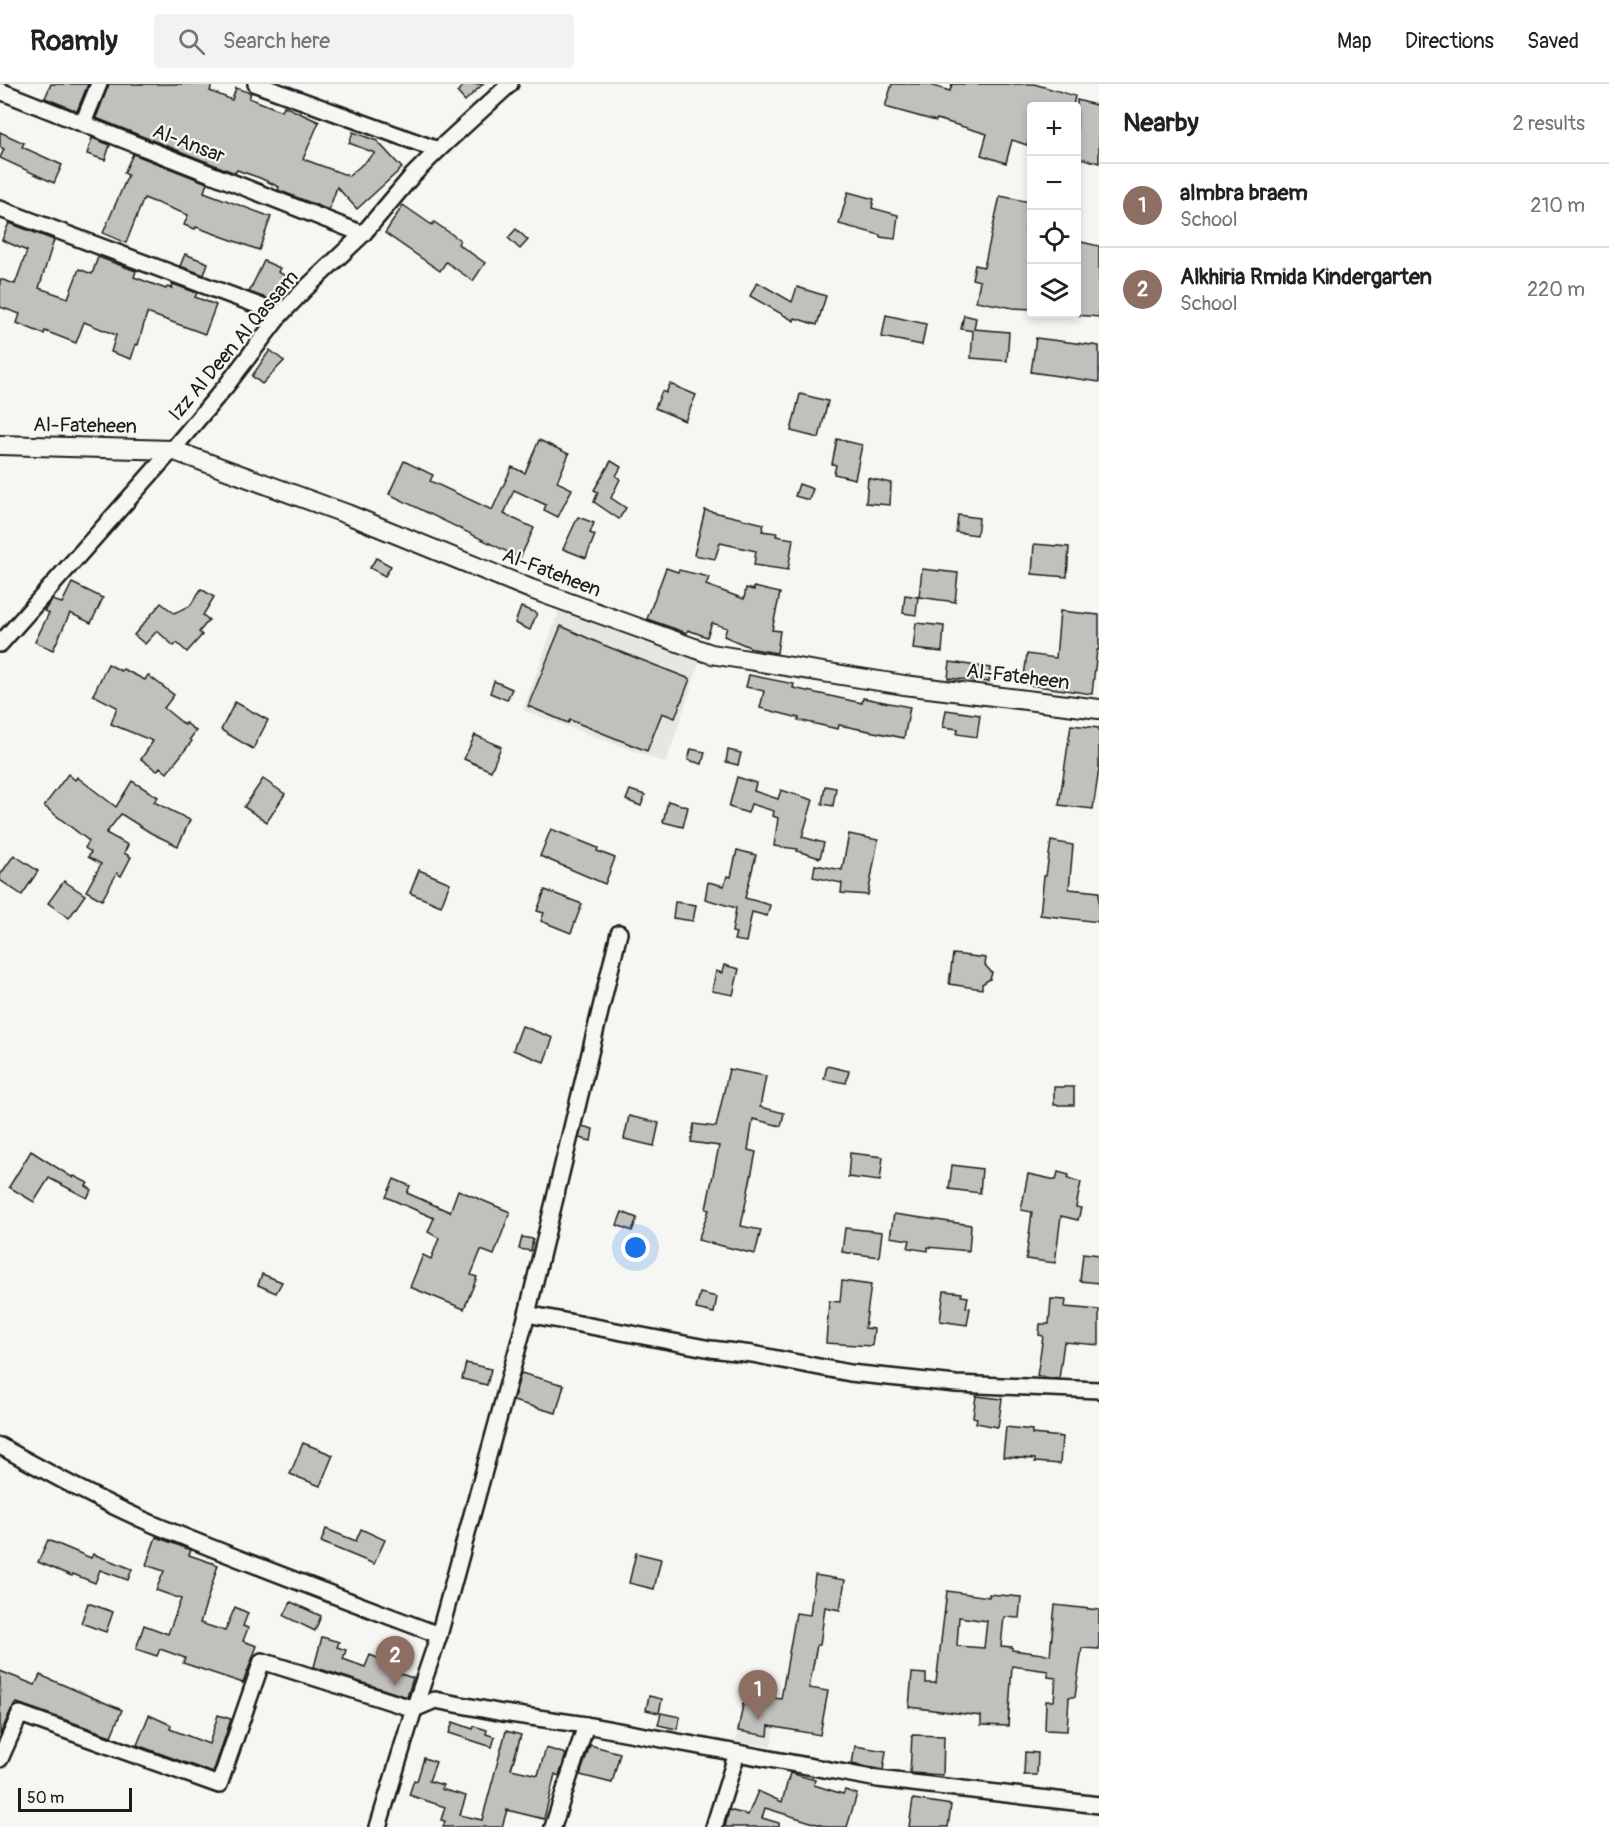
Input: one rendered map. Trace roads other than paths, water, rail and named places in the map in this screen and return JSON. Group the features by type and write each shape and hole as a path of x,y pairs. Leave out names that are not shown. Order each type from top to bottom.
{"street":[{"path":"83,123 99,84"},
{"path":"256,84 438,150"},
{"name":"Izz Al Deen Al Qassam","path":"0,644 172,450 282,314 363,234 412,176 509,84"},
{"name":"Al-Ansar","path":"0,92 363,234"},
{"path":"0,209 282,314"},
{"name":"Al-Fateheen","path":"0,445 172,450 346,514 531,589 711,654 904,685 1099,709"},
{"path":"378,1827 414,1709 440,1635 527,1314 619,933"},
{"path":"527,1314 850,1373 956,1384 1099,1390"},
{"path":"0,1446 68,1483 154,1524 207,1544 244,1562 440,1635"},
{"path":"0,1759 20,1714 219,1785 262,1661 414,1709 435,1700 502,1713 586,1725 878,1779 1099,1804"},
{"path":"554,1827 586,1725"},
{"path":"714,1827 737,1753"}],"place":[{"name":"Alkhiria Rmida Kindergarten","path":"395,1686"},
{"name":"almbra braem","path":"758,1720"}]}
